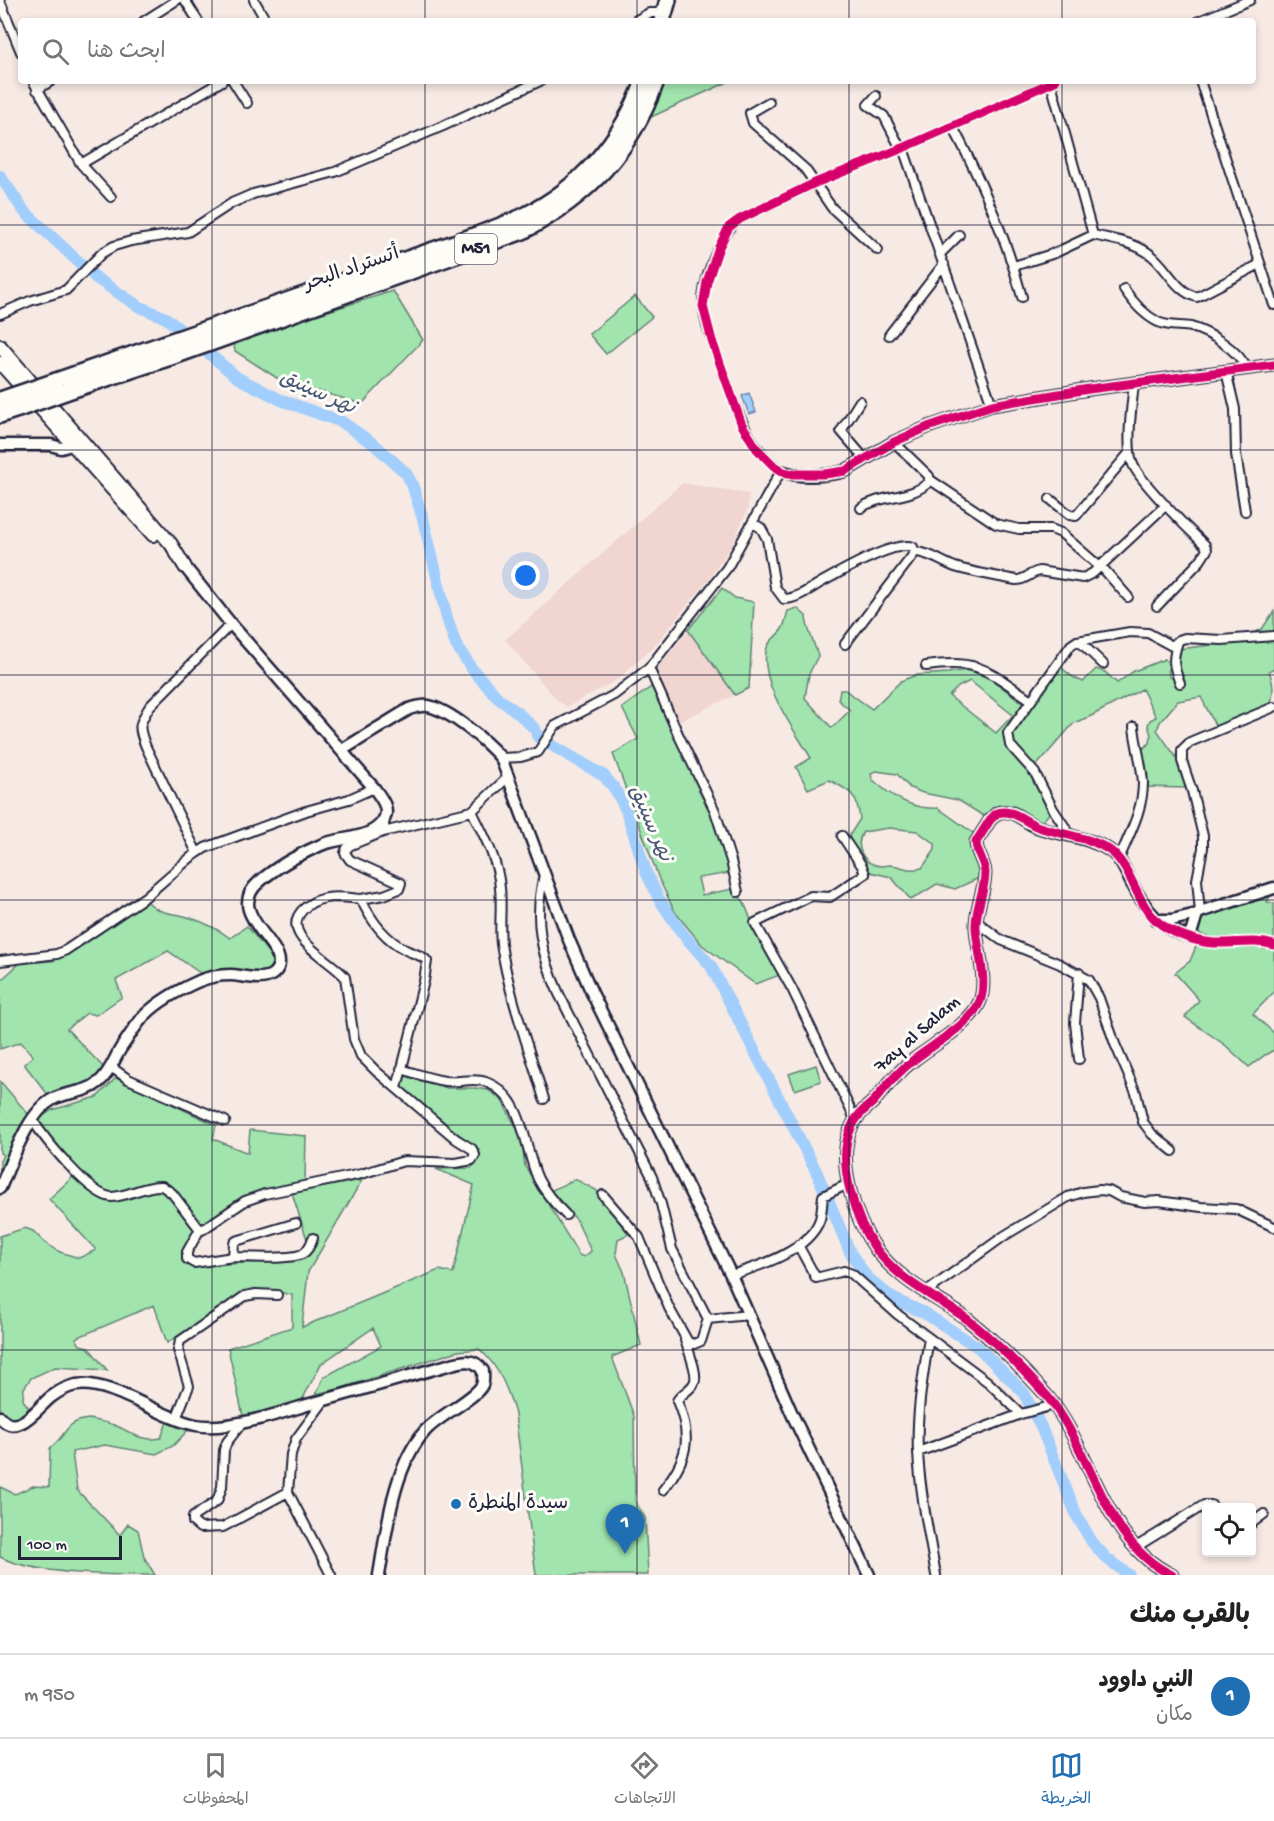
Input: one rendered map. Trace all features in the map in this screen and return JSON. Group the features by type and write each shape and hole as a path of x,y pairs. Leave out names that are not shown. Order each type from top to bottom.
{"highway":[{"path":"665,11 678,0"},
{"name":"أتستراد البحر","path":"0,415 10,402 166,351 524,216 577,182 597,163 616,139 643,84"},
{"name":"أتستراد البحر","path":"228,328 479,248 523,231 554,215 603,172 627,142 648,105 655,84"}],"main road":[{"path":"0,346 74,441 167,551 185,567"},
{"path":"0,363 64,429"}],"street":[{"path":"149,18 177,0"},
{"path":"185,0 196,18"},
{"path":"254,0 264,18"},
{"path":"1206,18 1250,0"},
{"path":"0,1 18,45"},
{"path":"640,18 649,13 665,11"},
{"path":"34,84 81,164 111,197"},
{"path":"37,90 46,84"},
{"path":"81,164 217,84"},
{"path":"235,84 247,103"},
{"path":"0,314 30,301 62,293 107,249 122,243 188,232 232,203 261,192 335,172 534,84"},
{"path":"1049,84 902,149 815,183 740,219 729,227 710,272 703,306 712,341 742,425 757,449 781,471 795,475 837,473 852,468 894,442 928,427 992,405 1134,383 1274,365"},
{"path":"1054,84 1093,236"},
{"path":"1201,84 1274,305"},
{"path":"876,96 868,105 884,116 902,149 992,405"},
{"path":"769,102 750,113 753,123 794,158 832,208 878,250"},
{"path":"953,127 993,208 1014,266 1022,297"},
{"path":"940,254 959,235"},
{"path":"1014,266 1055,253 1093,236 1133,245 1152,256 1190,295 1197,297 1260,264"},
{"path":"889,335 944,264"},
{"path":"1124,290 1139,308 1158,322 1201,331 1236,353 1246,368"},
{"path":"1226,371 1235,408 1236,454 1245,511"},
{"path":"1134,383 1130,452 1135,469 1207,550 1200,561 1157,606"},
{"path":"860,401 841,430 865,459"},
{"path":"51,445 64,429"},
{"path":"0,445 51,445 61,448 74,441"},
{"path":"894,442 929,476 929,479 996,524 1019,529 1051,529 1061,533 1100,567 1128,597"},
{"path":"1050,499 1070,515 1076,516 1130,452"},
{"path":"501,758 530,755 542,748 555,726 614,694 649,668 727,568 781,471"},
{"path":"861,508 868,503 908,494 925,486 929,479"},
{"path":"915,552 926,554 960,568 1016,580 1022,580 1032,573 1047,571 1083,578 1088,577 1100,567 1166,505"},
{"path":"753,523 764,532 775,587 784,599 798,595 886,551 910,546 915,552"},
{"path":"845,644 915,552"},
{"path":"185,567 231,624 375,788 385,806 383,832"},
{"path":"197,853 146,747 139,729 140,721 150,706 231,624"},
{"path":"1071,836 1053,809 1035,773 1015,752 1008,739 1008,733 1074,643 1130,632 1148,633 1172,646 1185,638 1222,640 1274,636"},
{"path":"1179,640 1174,654 1174,667 1180,682"},
{"path":"1079,641 1102,664"},
{"path":"926,666 949,662 968,664 990,671 1031,700"},
{"path":"649,668 715,811 738,892"},
{"path":"342,750 409,709 423,706 441,711 463,725 488,744 501,758 569,940 612,1037 731,1275 792,1416 869,1575"},
{"path":"1190,938 1198,913 1197,880 1203,836 1182,760 1182,750 1190,742 1274,707"},
{"path":"1119,860 1142,799 1143,782 1134,727"},
{"path":"200,1229 207,1228 245,1201 266,1194 361,1174 404,1161 456,1163 469,1162 474,1158 472,1149 456,1139 366,1062 357,1049 354,1039 345,977 307,944 297,927 298,914 317,899 333,897 361,899 384,895 399,889 401,883 351,860 346,856 345,850 349,846 383,832 472,811 509,776"},
{"path":"0,961 57,954 66,950 145,897 205,848 375,788"},
{"path":"472,811 491,850 498,874 501,942 517,1013 530,1048 544,1099"},
{"name":"7ay al Salam","path":"1156,920 1119,860 1108,850 1032,825 1013,813 1001,812 994,816 976,842 985,872 976,921 982,988 979,1004 961,1024 900,1071 855,1119 847,1141 843,1186 875,1247 900,1275 952,1309 989,1337 1019,1366 1079,1446 1104,1502 1136,1547 1151,1562 1172,1575"},
{"path":"0,1188 32,1119 41,1108 64,1094 91,1088 100,1081 146,1014 189,986 211,977 231,975 264,978 273,974 278,966 278,955 252,920 248,906 250,894 255,886 268,875 312,849 322,844 375,830 385,819"},
{"path":"842,836 862,866 864,874 830,897 811,896 755,923 792,989 855,1119"},
{"path":"544,873 539,897 546,964 652,1177 662,1204 672,1249 708,1319 700,1341 690,1344 685,1339"},
{"path":"1156,920 1172,920 1198,913 1274,888"},
{"path":"361,899 368,914 387,938 423,956 427,961 397,1088"},
{"path":"1156,920 1190,938 1212,943 1257,942 1274,945"},
{"path":"976,921 1001,940 1048,958 1089,980 1099,998 1115,1044 1137,1093 1143,1122 1152,1134 1173,1151"},
{"path":"1079,973 1075,1023 1079,1059"},
{"path":"111,1067 128,1079 225,1121"},
{"path":"401,1069 442,1081 481,1081 504,1093 520,1121 528,1152 545,1192 566,1215"},
{"path":"32,1119 45,1140 69,1166 100,1193 114,1197 162,1186 172,1193 200,1229"},
{"path":"731,1275 765,1264 798,1245 819,1223 824,1196 843,1186"},
{"path":"925,1293 1004,1236 1068,1197 1083,1192 1099,1190 1145,1202 1159,1200 1201,1207 1236,1209 1274,1227"},
{"path":"603,1195 639,1237 669,1308 685,1339 695,1378 693,1384 680,1395 677,1401 683,1423 686,1449 682,1462 663,1490"},
{"path":"233,1257 236,1240 296,1223"},
{"path":"200,1229 187,1252 189,1262 233,1257 302,1254 310,1246 313,1238"},
{"path":"798,1245 816,1278 844,1271 852,1274 897,1314 988,1382 1024,1414"},
{"path":"176,1419 189,1386 177,1350 180,1341 245,1296 277,1295"},
{"path":"708,1319 749,1315"},
{"path":"929,1338 920,1396 918,1452 936,1575"},
{"path":"0,1417 10,1424 23,1422 61,1390 84,1384 120,1394 176,1419 197,1425 242,1423 457,1362 471,1361 479,1365 483,1371 483,1381 478,1391 433,1423 407,1457 392,1508 379,1575"},
{"path":"324,1401 296,1439 291,1454 288,1492 331,1575"},
{"path":"918,1452 1050,1406"},
{"path":"242,1423 227,1442 224,1450 220,1495 211,1506 193,1517 193,1522 200,1528 223,1527 288,1492"},
{"path":"1136,1547 1202,1506"},
{"path":"1256,1520 1264,1514"}],"shaded area":[{"path":"682,483 749,494 748,509 731,547 709,579 653,647 617,680 567,707 557,700 505,640"},
{"path":"688,630 735,695 677,722 653,674"}],"green space":[{"path":"662,84 723,84 651,117"},
{"path":"393,291 423,340 362,404 280,380 235,351 234,347 238,339"},
{"path":"635,296 652,317 606,354 589,334"},
{"path":"722,588 735,598 754,602 749,688 735,695 688,630"},
{"path":"797,608 806,616 807,626 818,656 809,674 805,698 832,728 850,710 838,700 840,690 845,690 872,709 901,681 916,675 969,670 991,679 1030,706 1059,666 1083,682 1096,669 1105,672 1117,683 1134,671 1165,659 1168,663 1169,677 1175,679 1178,686 1184,682 1177,662 1179,649 1236,642 1262,629 1274,611 1274,668 1269,671 1273,684 1272,697 1270,707 1216,727 1201,697 1178,701 1160,722 1157,730 1181,764 1189,788 1141,787 1137,757 1150,743 1151,735 1148,725 1150,720 1156,717 1142,689 1074,723 1031,772 1051,811 1039,826 1000,809 977,836 990,877 989,893 979,878 955,889 937,884 911,900 891,877 870,872 847,839 860,819 852,794 829,780 808,789 796,767 811,758 780,707 766,665 767,647 783,627 788,611","holes":["970,681 1013,715 996,733 949,696 958,687","876,771 897,774 910,788 958,800 987,818 976,835 938,808 919,807 902,801 872,779 871,773","889,828 917,831 935,844 935,850 922,868 875,865 865,858 860,849 860,837 863,832"]},
{"path":"654,685 710,807 731,873 698,878 702,895 733,889 744,902 760,943 781,972 780,975 755,984 702,945 675,912 659,879 613,754 638,739 622,708"},
{"path":"1270,896 1267,902 1274,903 1274,944 1210,941 1193,936 1200,918"},
{"path":"147,901 152,906 168,913 202,922 230,938 247,926 275,964 269,973 203,975 168,951 116,980 122,997 96,1015 87,1013 67,1029 105,1069 94,1083 49,1096 24,1064 33,1056 21,1042 0,1049 0,981 20,963 52,961 75,950"},
{"path":"1197,944 1274,949 1274,992 1253,1014 1274,1033 1274,1050 1249,1067 1225,1045 1185,1017 1199,1000 1175,973 1190,961"},
{"path":"816,1065 821,1081 795,1090 789,1074"},
{"path":"406,1074 447,1088 488,1090 501,1099 521,1136 525,1166 579,1255 584,1257 591,1251 576,1219 550,1191 575,1179 596,1190 629,1234 618,1239 616,1254 624,1272 641,1345 612,1357 634,1416 635,1501 645,1518 648,1575 536,1575 515,1414 502,1378 479,1349 458,1351 316,1394 324,1377 381,1346 373,1328 321,1364 301,1402 243,1416 228,1348 292,1327 292,1295 269,1290 248,1291 167,1343 154,1305 76,1338 80,1345 88,1347 107,1370 55,1367 31,1378 24,1388 23,1400 29,1408 25,1416 12,1418 0,1411 0,1236 25,1228 33,1231 45,1243 60,1252 79,1258 96,1250 49,1199 75,1175 46,1138 36,1121 52,1110 97,1097 116,1078 216,1125 213,1139 248,1153 250,1130 306,1136 305,1182 248,1195 205,1224 188,1239 182,1256 189,1265 194,1266 300,1260 311,1252 292,1193 362,1180 308,1272 302,1327 439,1270 453,1273 474,1185 436,1169 471,1168 478,1159 478,1153 476,1147 401,1087"},
{"path":"0,1081 29,1115 0,1174 0,1161 3,1155 0,1153"},
{"path":"89,1419 114,1425 147,1439 161,1438 167,1422 189,1429 173,1446 156,1454 105,1445 72,1452 77,1490 120,1535 128,1524 138,1530 144,1557 155,1575 54,1571 15,1563 0,1557 0,1487 15,1494 33,1486 49,1487 50,1448 70,1426 81,1420"}],"water":[{"path":"749,393 756,412 749,414 742,396"}],"waterway":[{"name":"نهر سينيق","path":"0,176 24,211 96,278 138,306 166,318 238,378 281,400 342,422 375,445 406,473 412,484 423,519 447,618 456,645 472,669 499,699 535,729 538,737 604,776 615,789 626,810 646,872 659,899 682,933 711,966 817,1173 850,1252 865,1275 894,1299 926,1314 979,1348 1024,1393 1041,1427 1077,1516 1092,1542 1106,1558 1129,1575"}],"cycle path":[{"path":"1048,84 903,148 815,183 740,219 729,227 719,247 707,282 703,306 712,341 742,425 757,449 774,466 787,474 825,474 845,471 894,442 928,427 992,405 1089,389 1274,365"},
{"path":"1172,1575 1149,1560 1130,1541 1114,1519 1063,1418 1038,1386 978,1328 907,1280 885,1261 876,1249 861,1222 850,1189 847,1172 847,1140 856,1119 898,1074 969,1018 980,1001 983,974 976,921 985,873 976,842 997,813 1009,812 1039,827 1097,843 1113,853 1126,870 1147,909 1162,925 1174,932 1194,940 1208,942 1252,942 1274,945"}],"place":[{"name":"سيدة المنطرة","path":"456,1504"},
{"name":"النبي داوود","path":"625,1554"}]}
